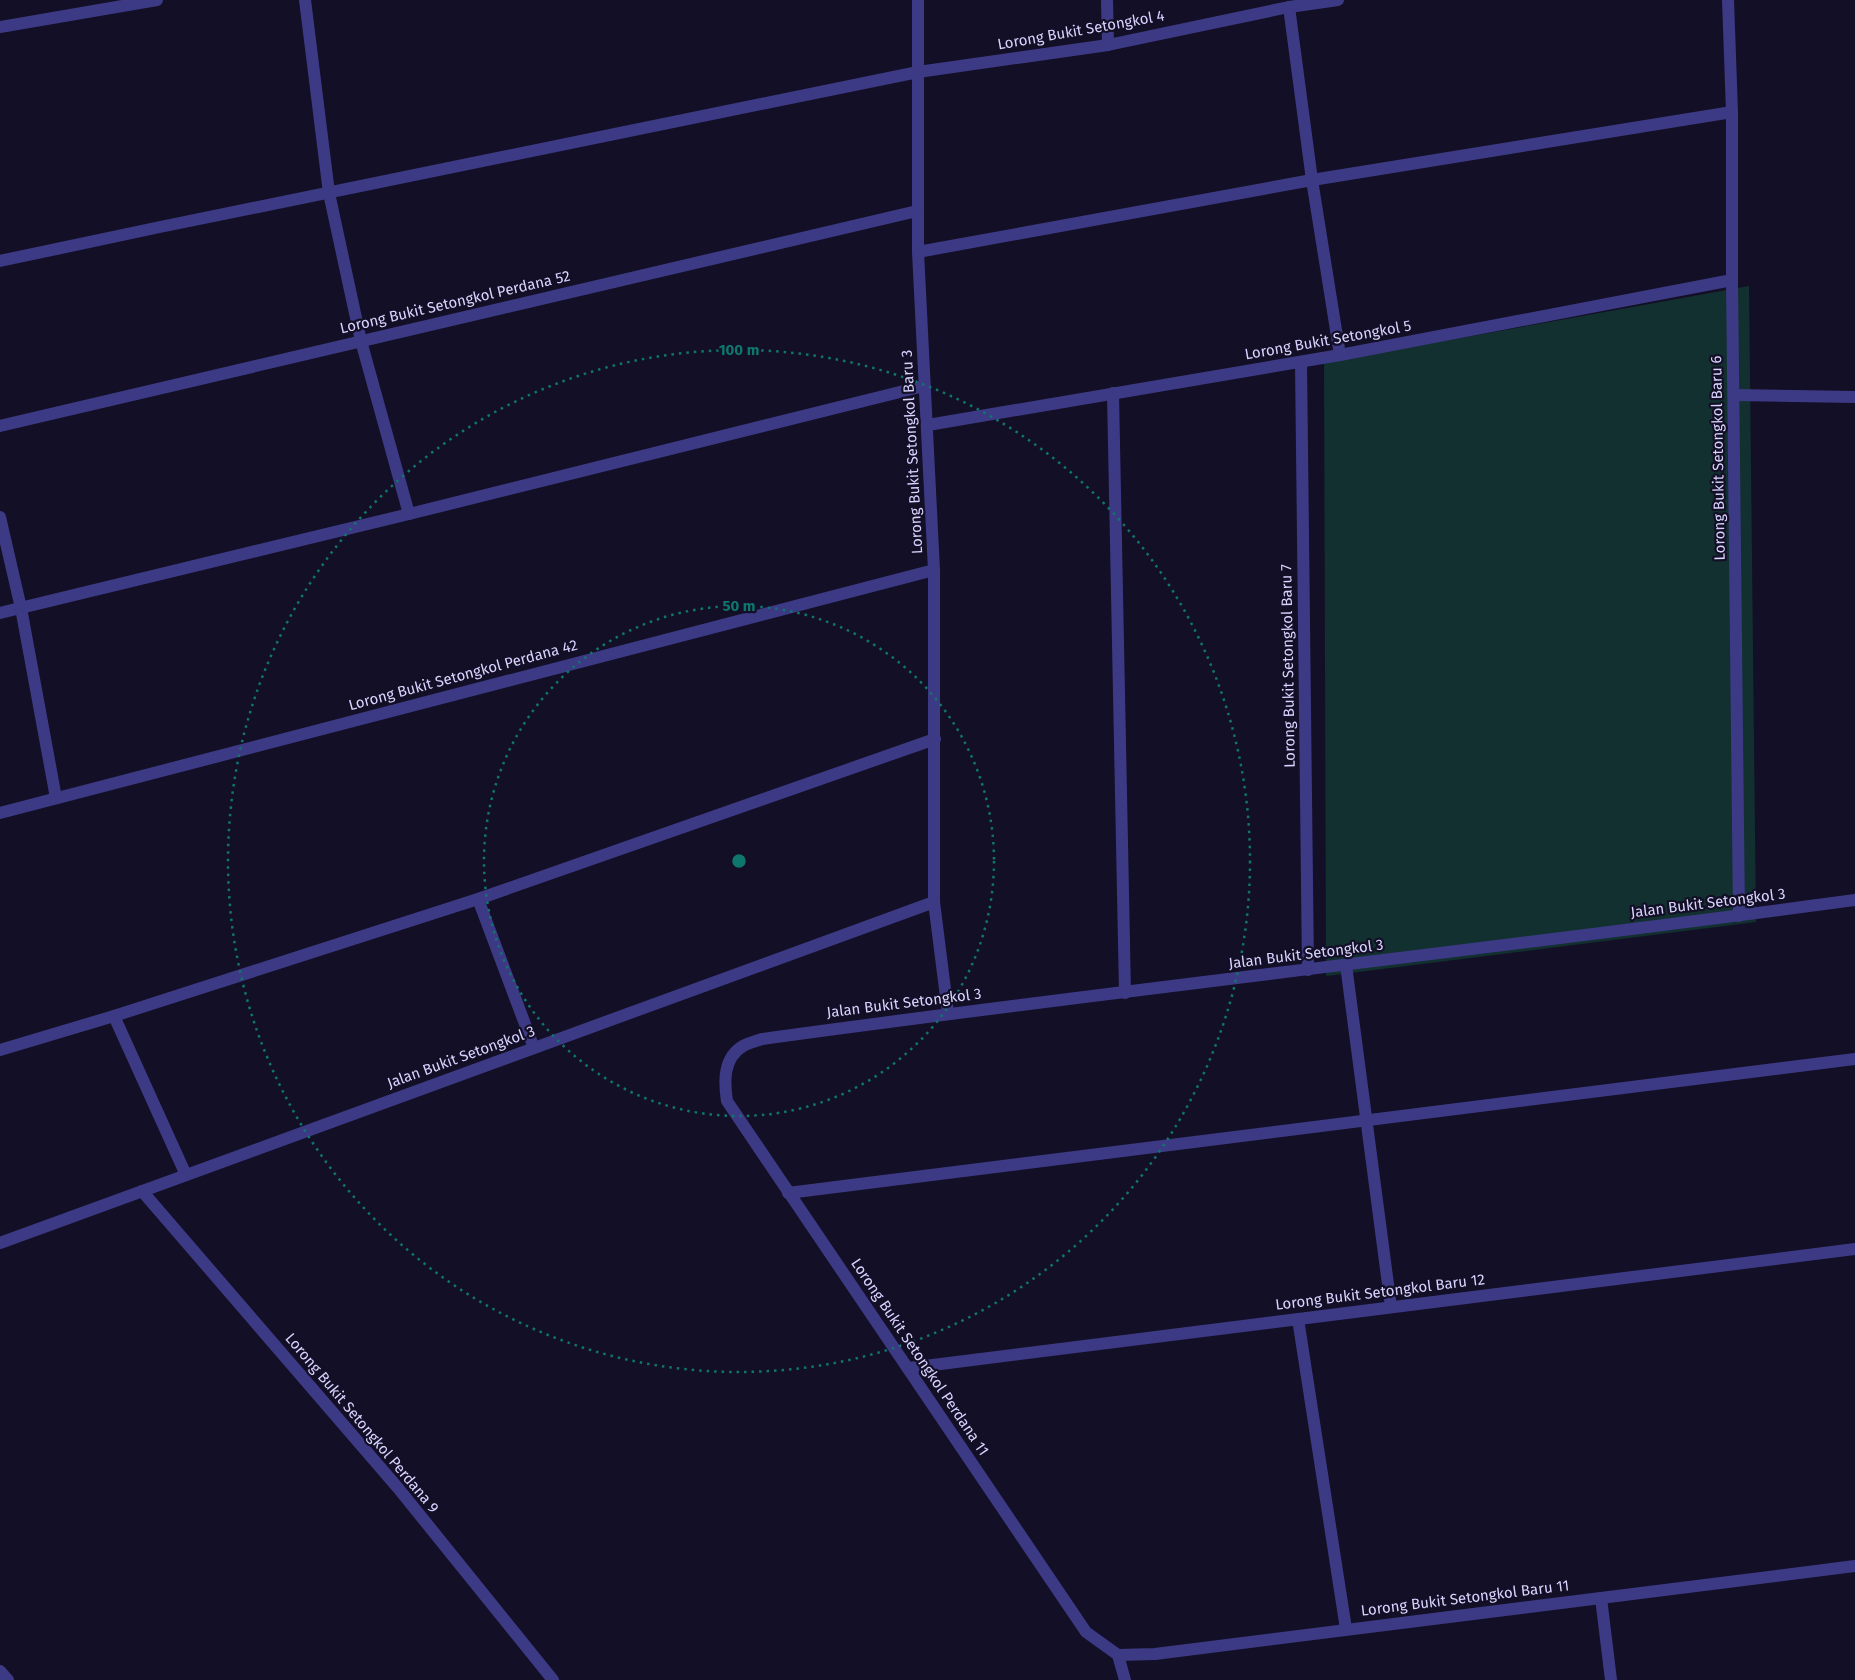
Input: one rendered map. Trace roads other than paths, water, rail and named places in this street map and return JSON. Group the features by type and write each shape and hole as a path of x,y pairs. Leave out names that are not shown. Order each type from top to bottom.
{"street":[{"path":"0,27 101,5 157,0"},
{"path":"304,0 329,193 361,341 409,514"},
{"name":"Lorong Bukit Setongkol Baru 3","path":"918,0 918,252 934,570 934,902 948,1013"},
{"path":"1107,0 1108,45"},
{"name":"Lorong Bukit Setongkol 4","path":"918,72 1108,45 1288,4 1338,0"},
{"name":"Lorong Bukit Setongkol Baru 6","path":"1728,0 1732,112 1739,916"},
{"path":"1288,4 1312,180 1340,355"},
{"path":"0,262 160,227 918,72"},
{"path":"918,252 1312,180 1732,112"},
{"name":"Lorong Bukit Setongkol Perdana 52","path":"0,426 917,211"},
{"name":"Lorong Bukit Setongkol 5","path":"928,425 1340,355 1732,280"},
{"name":"Lorong Bukit Setongkol Baru 7","path":"1301,362 1308,970"},
{"path":"0,613 924,386"},
{"path":"1113,393 1124,992"},
{"path":"1734,395 1855,397"},
{"path":"0,516 22,608 56,798"},
{"name":"Lorong Bukit Setongkol Perdana 42","path":"0,814 934,570"},
{"path":"0,1050 114,1016 478,899 935,739"},
{"path":"478,899 534,1048"},
{"name":"Jalan Bukit Setongkol 3","path":"727,1101 724,1079 730,1061 742,1046 762,1039 948,1013 1308,970 1855,900"},
{"name":"Jalan Bukit Setongkol 3","path":"0,1243 934,902"},
{"path":"1346,965 1391,1307"},
{"path":"114,1016 186,1175"},
{"path":"788,1193 1855,1059"},
{"name":"Lorong Bukit Setongkol Perdana 11","path":"727,1101 1086,1632 1118,1655"},
{"name":"Lorong Bukit Setongkol Perdana 9","path":"142,1191 398,1488 553,1680"},
{"name":"Lorong Bukit Setongkol Baru 12","path":"908,1368 1855,1249"},
{"path":"1298,1319 1346,1629"},
{"name":"Lorong Bukit Setongkol Baru 11","path":"1118,1655 1155,1654 1855,1566"},
{"path":"1601,1598 1611,1680"},
{"path":"1118,1655 1126,1680"},
{"path":"0,1671 8,1680"}]}
